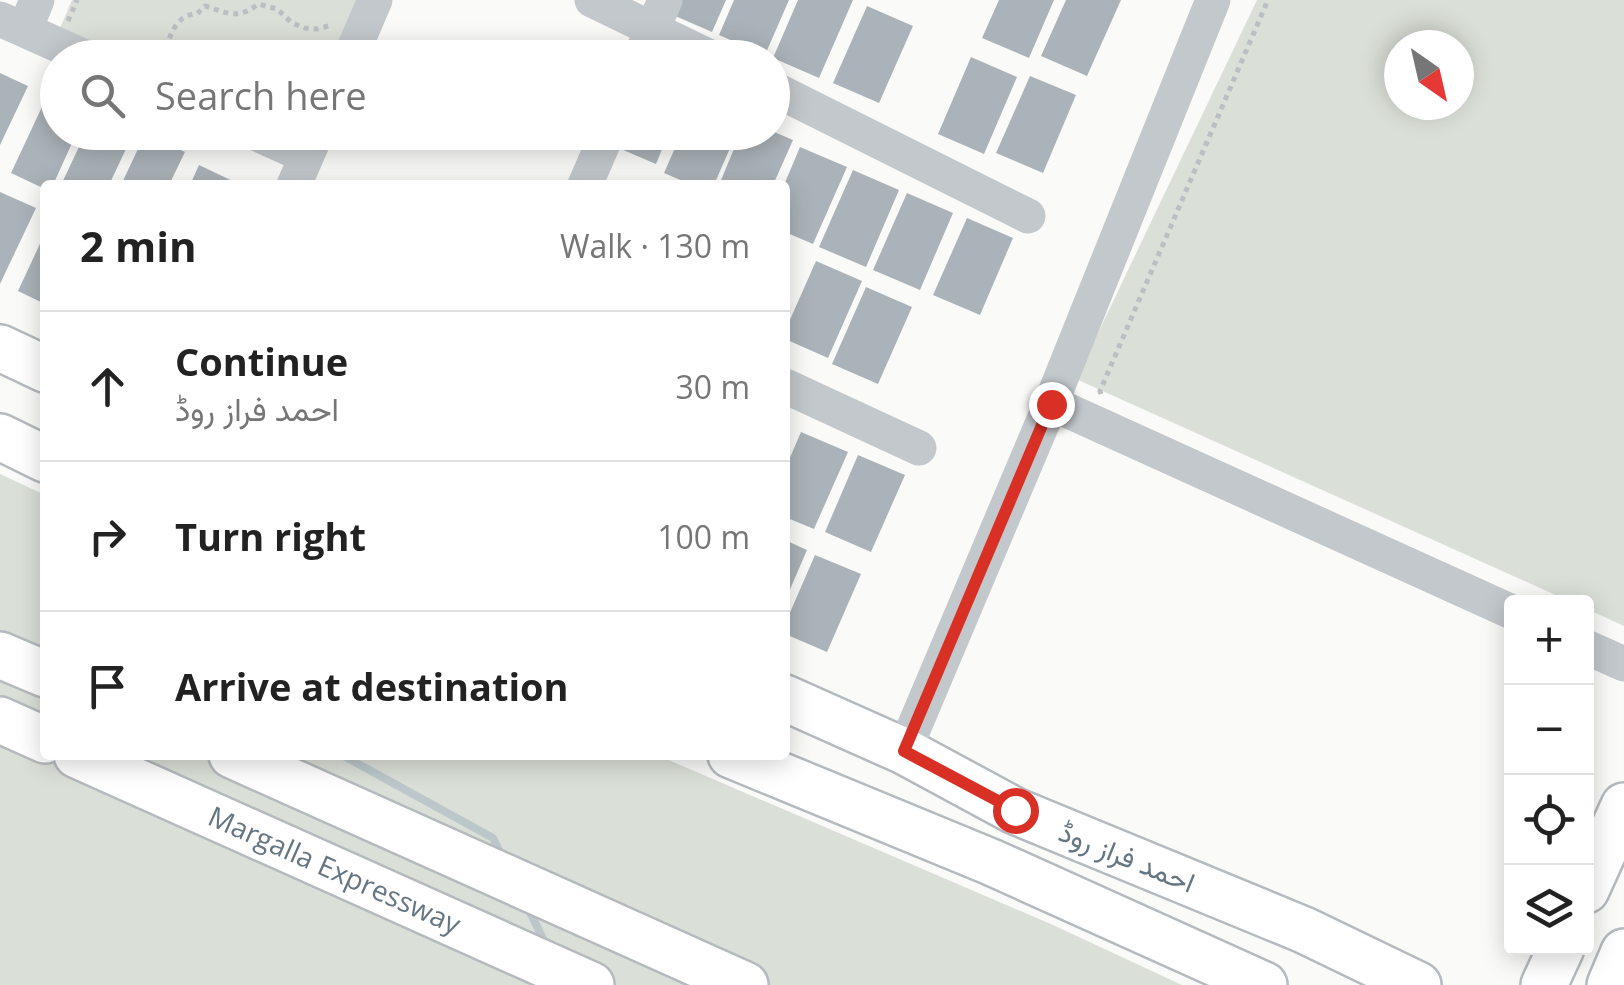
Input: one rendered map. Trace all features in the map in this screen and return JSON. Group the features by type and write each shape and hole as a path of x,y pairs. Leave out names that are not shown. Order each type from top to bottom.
{"main road":[{"path":"0,348 40,366"},
{"path":"0,437 40,456"},
{"path":"0,654 40,672"},
{"name":"احمد فراز روڈ","path":"790,700 904,751 1015,810 1304,930 1418,985"},
{"path":"0,720 40,738"},
{"name":"Margalla Expressway","path":"89,760 592,985"},
{"path":"243,760 746,985"},
{"name":"احمد فراز روڈ","path":"743,760 991,862 1264,985"},
{"path":"1594,872 1624,806"},
{"path":"991,862 1015,810"},
{"path":"1610,985 1624,952"},
{"path":"1544,985 1558,955"}],"street":[{"path":"358,40 375,0"},
{"path":"592,0 677,40"},
{"path":"904,751 1051,404 1213,0"},
{"path":"20,16 58,40"},
{"path":"790,97 1028,216"},
{"path":"587,180 600,150"},
{"path":"790,388 919,448"},
{"path":"1051,404 1504,608"},
{"path":"1594,650 1624,664"}],"path":[{"path":"1107,402 1100,391 1268,0"},
{"path":"169,40 181,18 197,14 206,4 236,16 259,2 277,8 292,23 305,28 318,29 341,22"}],"shaded area":[{"path":"72,0 364,0 347,40 75,40 58,33"},
{"path":"1257,0 1624,0 1624,626 1594,612 1594,595 1555,595 1076,379"},
{"path":"0,474 40,493 40,760 669,760 1053,925 1182,985 0,985"}],"building":[{"path":"671,0 726,0 712,32 666,12"},
{"path":"734,0 789,0 772,40 730,40 719,35"},
{"path":"798,0 853,0 819,78 790,65 790,40 781,40"},
{"path":"999,0 1054,0 1029,58 982,38"},
{"path":"1066,0 1121,0 1087,76 1041,56"},
{"path":"867,6 913,26 879,103 833,83"},
{"path":"971,57 1017,77 984,154 938,134"},
{"path":"0,73 28,86 0,145"},
{"path":"1030,76 1076,95 1043,173 996,153"},
{"path":"40,111 40,150 69,150 55,180 40,180 40,187 11,173"},
{"path":"800,147 847,167 813,244 790,234 790,180 786,180"},
{"path":"78,150 126,150 111,180 63,180"},
{"path":"137,150 185,152 171,180 123,180"},
{"path":"623,150 662,150 656,164"},
{"path":"674,150 729,150 716,180 680,180 664,173"},
{"path":"734,150 789,150 775,180 721,180"},
{"path":"199,165 230,180 192,180"},
{"path":"853,170 899,190 866,267 819,247"},
{"path":"0,192 36,208 0,284"},
{"path":"907,193 953,213 920,290 873,270"},
{"path":"967,218 1013,238 980,315 933,295"},
{"path":"40,244 40,302 18,291"},
{"path":"816,261 862,281 828,358 790,341 790,320"},
{"path":"866,287 912,307 878,384 832,364"},
{"path":"801,432 848,452 814,529 790,519 790,457"},
{"path":"858,455 905,475 871,552 825,532"},
{"path":"790,542 807,550 790,589"},
{"path":"815,555 861,574 827,652 790,636 790,612"}],"waterway":[{"path":"351,760 493,838 502,856"},
{"path":"528,908 546,945"}],"route":[{"path":"1015,810 904,751 1051,404"}]}
